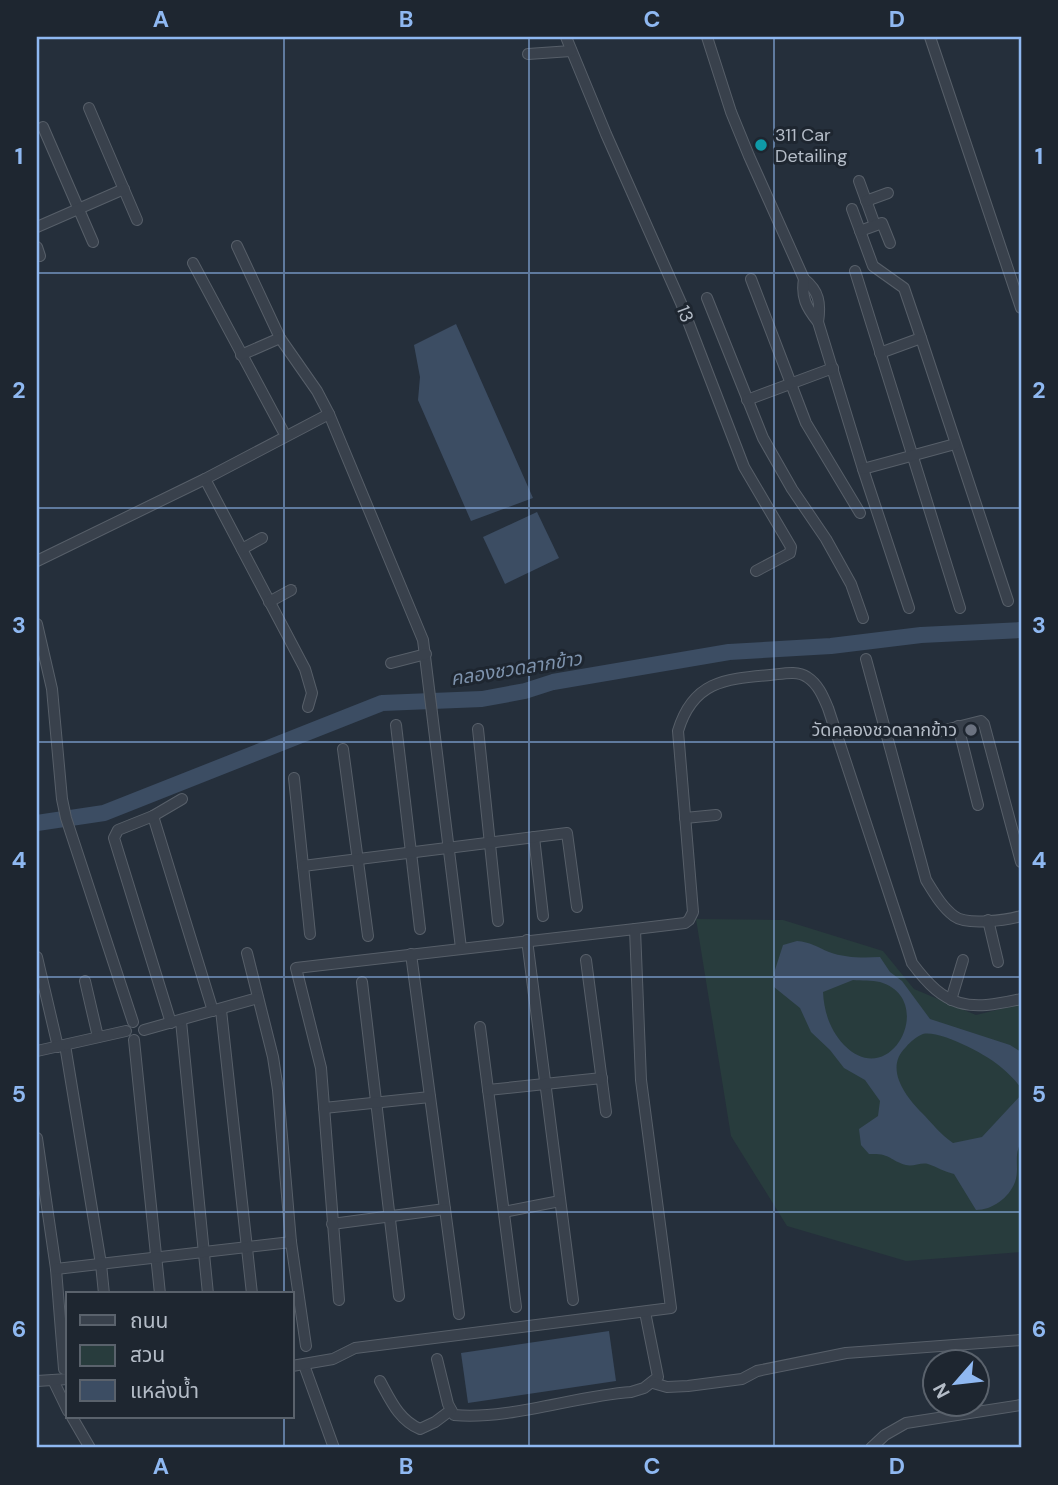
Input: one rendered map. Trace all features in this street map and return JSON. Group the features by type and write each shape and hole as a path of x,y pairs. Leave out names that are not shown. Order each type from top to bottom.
{"street":[{"name":"13","path":"566,37 681,303 744,467 791,547 790,553 780,560 756,571"},
{"path":"707,37 748,156 804,279 801,294 818,322 909,608"},
{"path":"930,37 1021,308"},
{"path":"527,54 571,51"},
{"path":"89,108 137,220"},
{"path":"43,127 93,242"},
{"path":"859,181 875,225"},
{"path":"37,227 124,189"},
{"path":"866,201 888,193"},
{"path":"852,209 873,266 904,288 1008,601"},
{"path":"860,231 882,223 890,243"},
{"path":"237,246 280,338 317,390 329,414 419,628 430,682 461,948"},
{"path":"193,263 283,431"},
{"path":"855,271 960,607"},
{"path":"751,279 806,423 860,513"},
{"path":"707,298 772,456 826,538 851,584 863,618"},
{"path":"241,355 280,338"},
{"path":"880,353 921,338"},
{"path":"747,400 833,368"},
{"path":"37,561 205,479 329,414"},
{"path":"863,469 955,444"},
{"path":"205,479 312,687 308,707"},
{"path":"242,549 261,538"},
{"path":"269,602 291,590"},
{"path":"37,624 52,689 66,818 133,1022"},
{"path":"391,663 426,654"},
{"path":"866,659 926,880 937,899 955,918 988,920 1021,916"},
{"path":"339,1300 321,1068 296,968 685,923 693,912 678,731 688,706 695,697 711,686 728,679 793,673 808,677 821,692 828,708 912,963 935,991 951,1000 968,1005 991,1006 1021,999"},
{"path":"937,732 981,722 984,724 1021,862"},
{"path":"396,725 420,929"},
{"path":"958,726 978,805"},
{"path":"478,729 498,921"},
{"path":"343,749 368,936"},
{"path":"294,778 310,934"},
{"path":"183,799 153,816 118,830 114,838 176,1022 208,1292"},
{"path":"685,818 716,815"},
{"path":"153,816 217,1010 252,1292"},
{"path":"303,866 567,833 577,907"},
{"path":"534,837 543,916"},
{"path":"988,920 998,962"},
{"path":"294,1366 333,1359 355,1348 668,1309 673,1305 641,1080 635,929"},
{"path":"527,940 573,1300"},
{"path":"247,953 273,1057 278,1090 291,1242 306,1346"},
{"path":"411,954 459,1314"},
{"path":"37,957 62,1046 104,1292"},
{"path":"586,960 607,1112"},
{"path":"951,1000 963,960"},
{"path":"85,981 98,1038"},
{"path":"362,982 399,1296"},
{"path":"144,1030 258,998"},
{"path":"133,1022 141,1025 144,1030"},
{"path":"133,1022 128,1025 126,1031 128,1037 134,1040"},
{"path":"480,1027 516,1307"},
{"path":"134,1040 142,1036 144,1030"},
{"path":"37,1051 126,1031"},
{"path":"134,1040 160,1292"},
{"path":"488,1090 602,1078"},
{"path":"324,1108 430,1097"},
{"path":"37,1138 56,1269 64,1368"},
{"path":"503,1212 560,1201"},
{"path":"332,1224 445,1209"},
{"path":"56,1269 291,1242"},
{"path":"437,1359 454,1415 467,1416 540,1407 631,1392 658,1377 645,1312"},
{"path":"653,1382 667,1387 688,1386 742,1379 757,1371 846,1353 1021,1340"},
{"path":"304,1365 334,1448"},
{"path":"37,1381 66,1379"},
{"path":"53,1380 66,1407"},
{"path":"380,1381 397,1412 409,1425 420,1429 451,1410"},
{"path":"871,1448 884,1435 906,1423 1021,1405"},
{"path":"73,1418 90,1448"}],"green space":[{"path":"696,919 783,920 883,951 914,989 976,1015 1021,1004 1021,1252 906,1261 787,1226 731,1136"}],"water":[{"path":"456,324 533,498 471,521 418,400 420,377 414,345"},
{"path":"537,512 559,558 505,584 483,537"},
{"path":"797,941 841,955 880,957 930,1019 1010,1045 1021,1052 1021,1088 1005,1070 987,1057 952,1040 931,1034 923,1034 912,1041 900,1055 897,1064 899,1082 909,1098 953,1143 982,1137 1021,1095 1021,1143 1017,1152 1016,1177 1004,1198 988,1208 976,1210 954,1174 928,1164 906,1165 886,1156 869,1154 861,1145 859,1129 878,1116 880,1101 865,1080 844,1068 811,1032 800,1008 774,987 774,973 783,945","holes":["853,980 880,982 897,992 905,1006 906,1022 901,1038 891,1051 878,1058 861,1057 844,1045 831,1027 826,1014 823,992"]},
{"path":"609,1331 616,1381 468,1403 461,1353"}],"waterway":[{"name":"คลองชวดลากข้าว","path":"37,823 104,813 382,703 482,699 525,691 553,682 729,652 831,646 921,635 1021,630"}],"place":[{"name":"311 Car Detailing","path":"761,145"},
{"name":"วัดคลองชวดลากข้าว","path":"971,730"}]}
